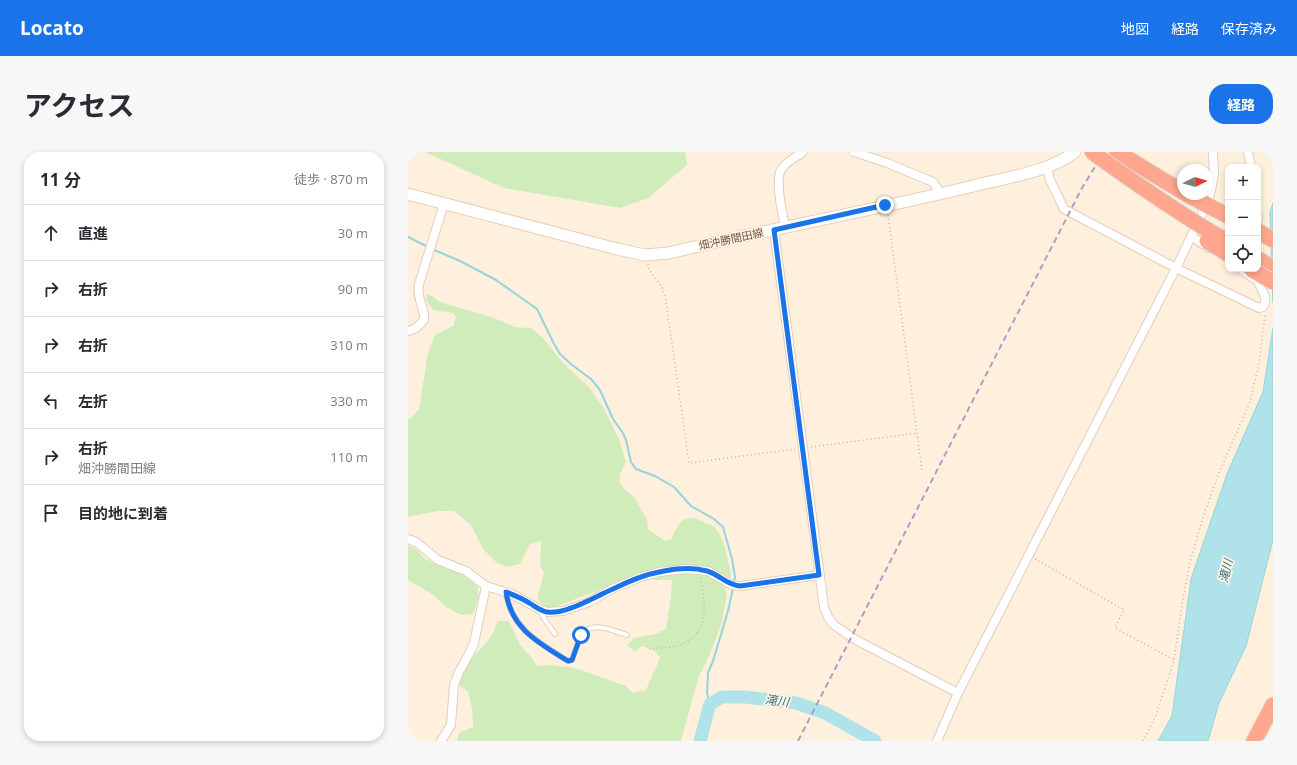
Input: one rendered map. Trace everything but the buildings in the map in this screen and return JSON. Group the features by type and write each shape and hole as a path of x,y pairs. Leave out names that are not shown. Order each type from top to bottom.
{"highway":[{"path":"1092,152 1150,193 1225,240"},
{"path":"1117,152 1177,188"},
{"path":"1150,193 1167,213 1225,252"},
{"path":"1197,200 1225,214"},
{"path":"1261,233 1273,240"},
{"path":"1261,261 1273,268"},
{"path":"1254,275 1273,282"},
{"path":"1254,741 1273,705"}],"main road":[{"name":"畑沖勝間田線","path":"408,194 617,250 646,255 669,253 941,194 1048,167 1075,152"}],"street":[{"path":"785,228 779,187 780,172 782,168 803,152"},
{"path":"854,152 879,156 933,182 941,194"},
{"path":"937,741 958,693 1176,268 1204,210 1209,199 1214,175 1213,152"},
{"path":"1248,152 1250,164"},
{"path":"1048,167 1050,180 1064,209 1176,268 1259,308 1263,307 1266,299 1254,275"},
{"path":"408,331 413,330 424,320 423,308 418,297 419,284 444,204"},
{"path":"1204,210 1225,221"},
{"path":"774,230 824,608 834,625 856,640 958,693"},
{"path":"1191,236 1225,259"},
{"path":"408,539 416,542 438,560 471,574 486,586 506,592 541,610 548,612 563,611 589,602 612,589 659,572 698,569 708,571 736,586 819,575"},
{"path":"442,741 451,725 454,685 474,643 486,586"}],"lane":[{"path":"506,592 508,604 513,616 527,633 568,661 572,660 581,635 592,627 601,627 627,636"},
{"path":"541,610 543,617 555,634"}],"path":[{"path":"885,205 918,433 922,472"},
{"path":"646,255 649,270 662,286 666,301 689,463 918,433"},
{"path":"1143,741 1156,715 1174,660 1188,569 1203,517 1218,475 1250,402 1259,363 1265,314 1263,307"},
{"path":"1029,556 1124,610 1115,628 1174,660"},
{"path":"649,649 680,645 697,634 704,616 704,593 698,569"}],"green space":[{"path":"425,152 685,152 687,165 648,198 620,208 504,188"},
{"path":"426,294 432,296 440,302 494,318 515,327 531,328 545,340 562,362 589,387 603,407 619,439 626,462 620,474 620,483 626,491 634,497 647,520 648,529 665,541 672,538 681,522 689,518 694,518 713,526 719,533 724,544 731,573 730,578 726,579 724,585 727,594 721,626 698,679 681,741 457,741 459,733 473,727 472,708 468,692 459,685 461,672 473,656 486,643 493,633 498,621 509,621 520,645 537,666 551,665 575,668 626,686 633,693 646,690 660,658 655,651 642,646 635,652 627,645 634,638 656,634 666,629 672,580 655,580 644,573 547,610 537,598 544,573 540,565 541,541 530,544 520,564 507,567 497,563 483,549 471,525 454,511 437,511 408,517 408,418 410,419 419,409 428,353 435,335 453,326 456,317 453,313 433,310 427,302"},
{"path":"408,545 416,549 425,559 463,575 478,587 478,598 473,614 461,615 446,607 432,594 408,580"}],"water":[{"path":"1273,203 1273,303 1270,212"},
{"path":"1273,328 1273,540 1246,646 1219,703 1208,741 1158,741 1172,716 1191,579 1227,474 1263,392"}],"waterway":[{"path":"408,237 428,247"},
{"path":"432,249 460,261 496,280 537,309 560,354 591,379 600,390 613,419 623,433 631,462 636,469 655,476 674,487 691,506 714,519 723,527 732,559 735,577 734,583"},
{"path":"710,704 707,693 708,673 728,611 733,588"},
{"name":"滝川","path":"700,741 710,704 722,697 745,697 796,703 825,713 875,741"}],"railway":[{"path":"798,741 1082,188 1104,152"}],"route":[{"path":"581,635 572,660 568,661 527,633 513,616 508,604 506,592 532,604 541,610 556,612 589,602 612,589 641,577 659,572 698,569 708,571 732,585 740,586 819,575 774,230 885,205"}]}
